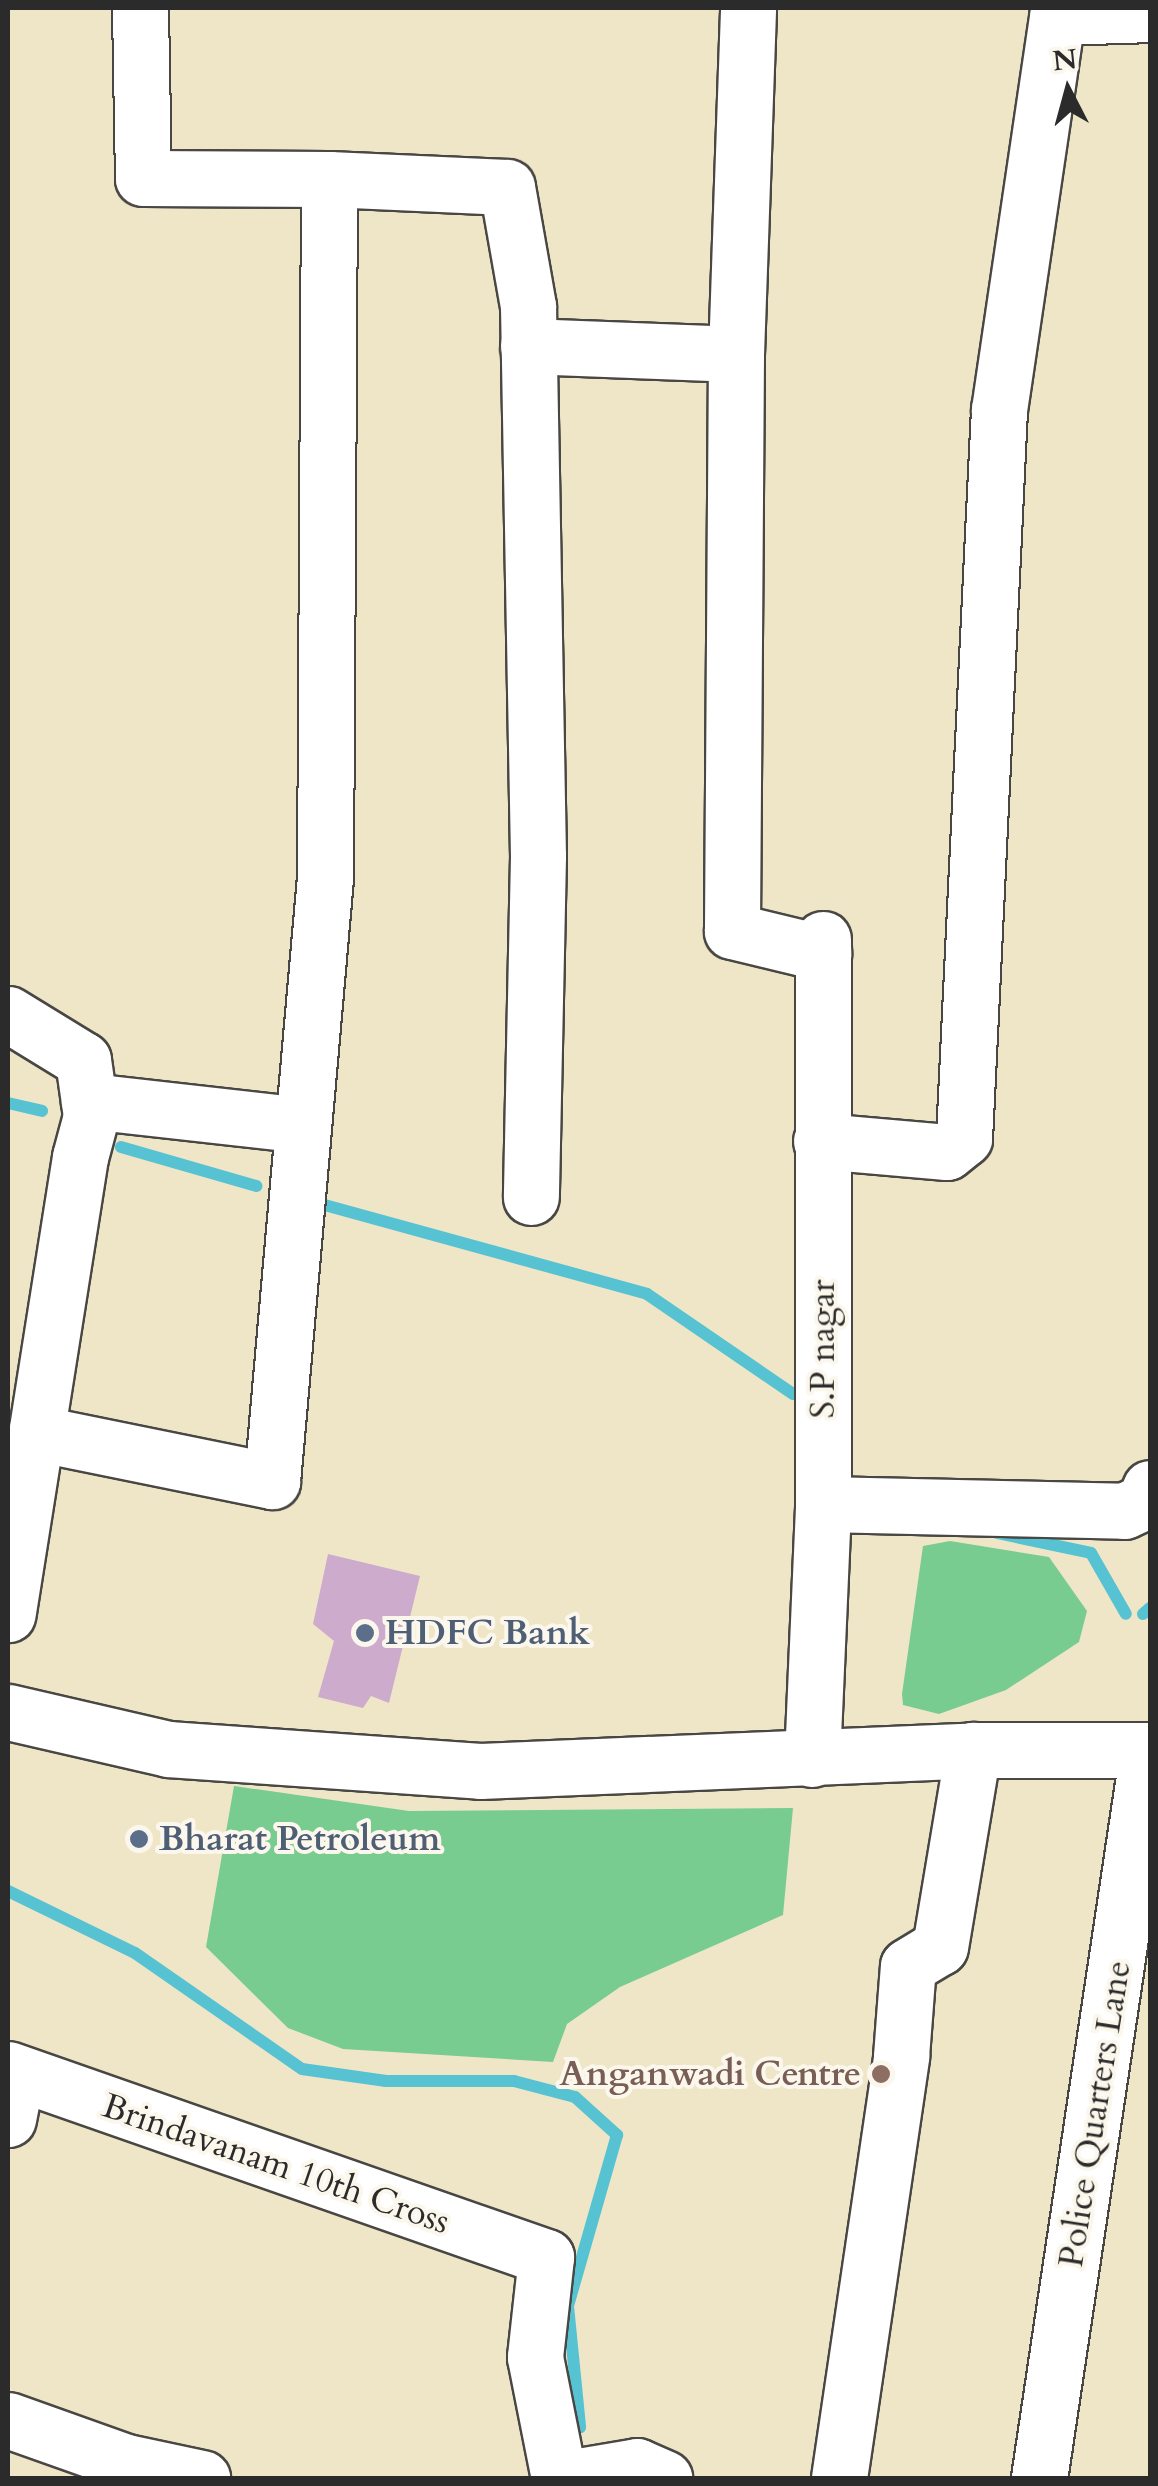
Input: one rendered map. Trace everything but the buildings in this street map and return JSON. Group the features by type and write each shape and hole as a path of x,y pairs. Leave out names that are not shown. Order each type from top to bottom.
{"street":[{"path":"140,8 142,178 329,179 507,187 528,306 538,856 531,1197"},
{"path":"528,346 736,354 748,8"},
{"path":"821,1141 947,1152 964,1138 998,410 1056,18 1150,14"},
{"path":"36,1433 272,1482 325,878 329,179"},
{"name":"S.P nagar","path":"736,354 732,931 823,946 823,1504 812,1759"},
{"path":"8,1014 84,1060 91,1116 80,1157 8,1614"},
{"path":"89,1101 303,1125"},
{"path":"823,1504 1124,1511 1145,1501 1150,1488"},
{"path":"8,1712 168,1748 480,1771 973,1750 1149,1750"},
{"path":"838,2478 900,2056 908,1966 940,1947 973,1750"},
{"name":"Police Quarters Lane","path":"1039,2478 1149,1750"},
{"name":"Brindavanam 10th Cross","path":"11,2087 546,2257 535,2357 562,2478"},
{"path":"8,2420 126,2462 202,2478"},
{"path":"562,2478 637,2466 664,2478"}],"green space":[{"path":"950,1541 1049,1557 1087,1611 1079,1642 1006,1690 939,1714 903,1705 902,1694 923,1546"},
{"path":"234,1786 409,1811 793,1808 783,1915 620,1987 567,2024 553,2062 343,2049 288,2028 206,1947"}],"waterway":[{"path":"8,1103 42,1111"},
{"path":"121,1147 256,1186"},
{"path":"321,1204 647,1294 793,1394"},
{"path":"997,1533 1091,1553 1126,1614"},
{"path":"1143,1614 1150,1608"},
{"path":"8,1891 135,1953 302,2069 386,2081 514,2081 575,2097 617,2135 568,2306 580,2427"}],"place":[{"name":"HDFC Bank","path":"365,1633"},
{"name":"Bharat Petroleum","path":"139,1839"},
{"name":"Anganwadi Centre","path":"881,2074"}]}
